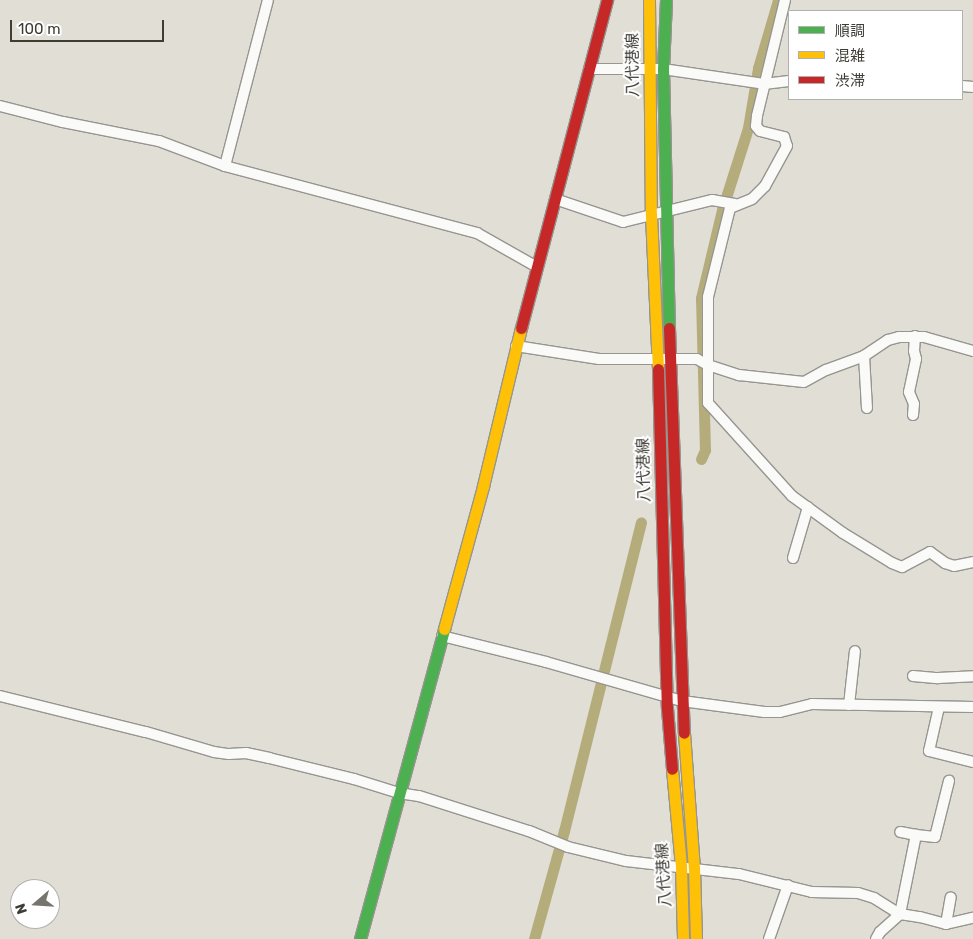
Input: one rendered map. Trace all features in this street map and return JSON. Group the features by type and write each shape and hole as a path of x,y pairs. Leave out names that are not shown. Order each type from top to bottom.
{"main road":[{"path":"360,939 483,486 536,268 608,0"},
{"name":"八代港線","path":"649,0 651,215 658,359 667,697 681,866 682,939"},
{"name":"八代港線","path":"666,0 663,69 670,360 682,701 694,868 696,939"}],"street":[{"path":"225,166 268,0"},
{"path":"785,0 764,84 756,126 760,131 784,137 787,146 766,186 752,199 735,204 730,208 708,297 708,403 792,496 843,532 902,567 930,552 954,566 973,562"},
{"path":"589,69 663,69 764,84 788,80"},
{"path":"0,106 63,122 159,141 225,166 477,233 536,268"},
{"path":"554,199 623,222 712,200 735,204"},
{"path":"516,346 599,359 698,359 708,365 739,375 804,382 826,370 864,356 888,340 899,337 915,336 973,351 973,357"},
{"path":"913,415 914,404 909,392 916,359 914,351 915,336"},
{"path":"864,356 867,408"},
{"path":"793,558 808,507"},
{"path":"442,636 546,662 682,701 764,712 780,712 812,704 973,707"},
{"path":"849,705 855,650"},
{"path":"913,676 938,678 973,676"},
{"path":"0,696 146,732 214,752 229,754 246,753 354,779 399,793 419,796 529,832 568,847 626,861 739,874 812,892 858,892 874,898 900,914 946,924 973,918"},
{"path":"939,707 929,751 973,762"},
{"path":"900,832 935,837 949,781"},
{"path":"876,939 880,932 900,914 916,834"},
{"path":"769,939 788,885"},
{"path":"946,924 951,897"}],"waterway":[{"path":"701,459 705,450 701,298 722,210 748,128 758,68 778,0"},
{"path":"534,939 564,831 641,522"}],"traffic: fast":[{"path":"666,0 663,69 669,328"},
{"path":"360,939 444,629"}],"traffic: slow":[{"path":"649,0 651,215 658,369"},
{"path":"444,629 483,486 521,328"},
{"path":"684,733 694,868 696,939"},
{"path":"672,769 681,866 683,939"}],"traffic: jam":[{"path":"521,328 607,0"},
{"path":"669,328 684,733"},
{"path":"658,369 667,708 672,769"}]}
